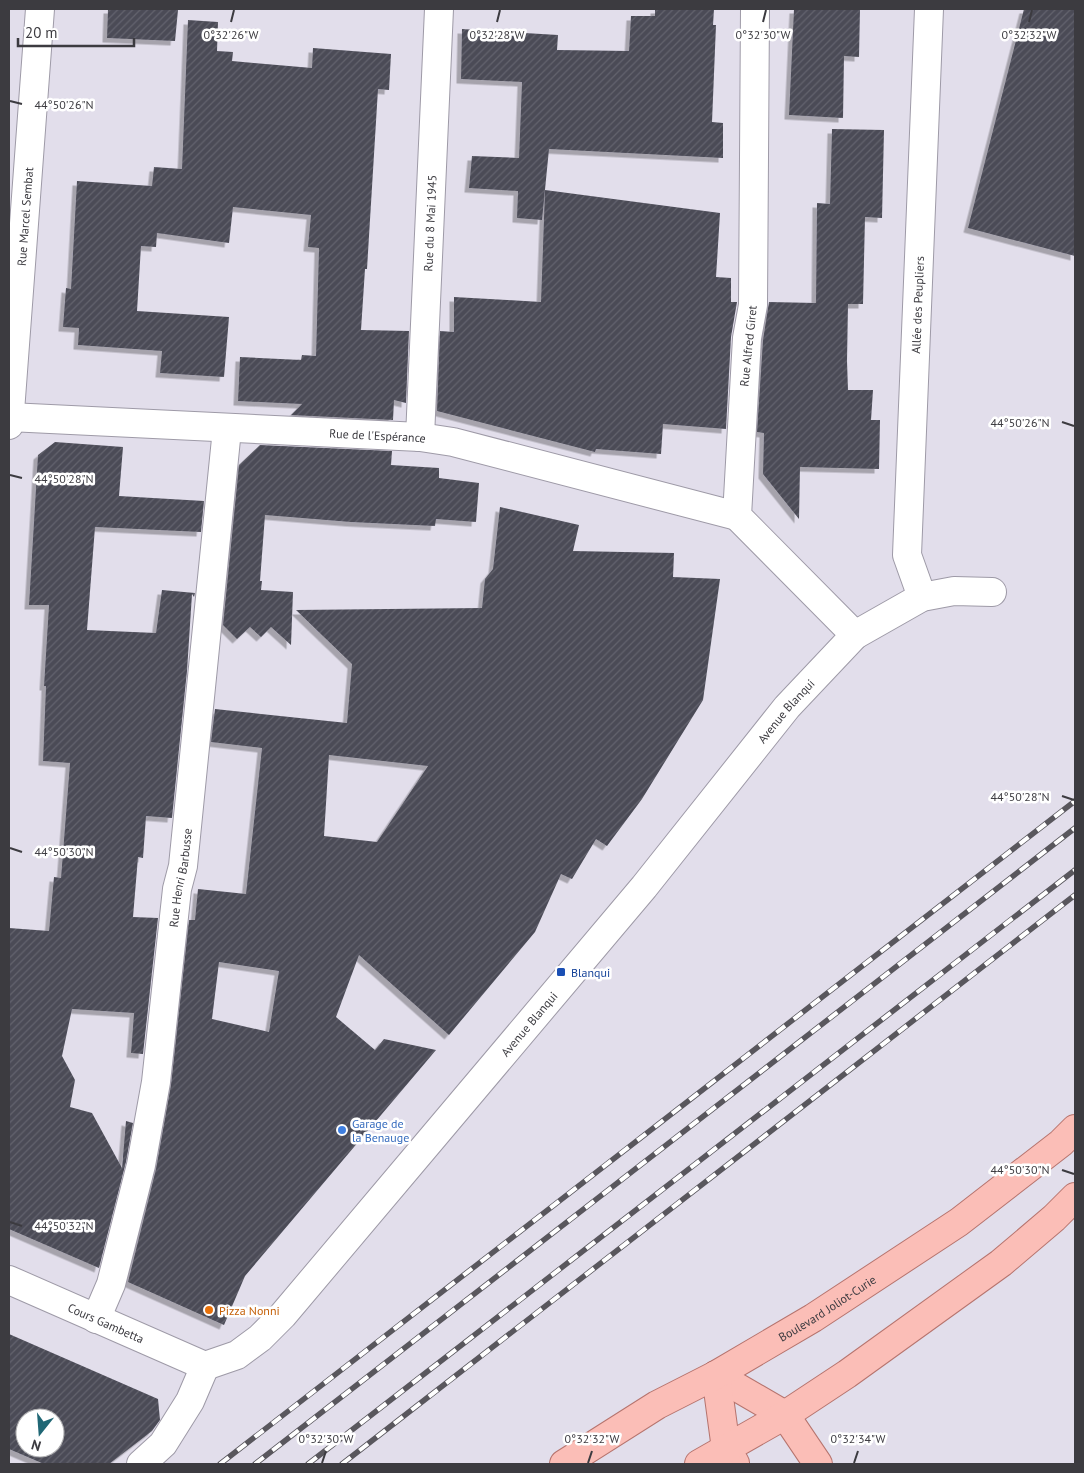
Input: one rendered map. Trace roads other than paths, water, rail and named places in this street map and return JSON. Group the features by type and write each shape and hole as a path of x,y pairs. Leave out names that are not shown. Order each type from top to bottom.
{"main road":[{"name":"Boulevard Joliot-Curie","path":"564,1464 657,1405 716,1374 813,1318 959,1222 1024,1173 1075,1129"},
{"path":"699,1464 731,1457 785,1415 847,1374 1001,1263 1054,1218 1075,1197"},
{"path":"716,1374 785,1415 818,1464"},
{"path":"716,1374 731,1457"}],"street":[{"name":"Rue Marcel Sembat","path":"9,425 40,9"},
{"name":"Rue du 8 Mai 1945","path":"420,437 439,9"},
{"name":"Rue Alfred Giret","path":"737,516 747,338 753,305 755,9"},
{"name":"Allée des Peupliers","path":"922,597 907,555 929,9"},
{"name":"Rue de l'Espérance","path":"9,417 420,437 453,442 737,516"},
{"name":"Rue Henri Barbusse","path":"96,1319 111,1284 139,1174 156,1082 177,889 184,856 227,428"},
{"path":"737,516 855,635"},
{"name":"Avenue Blanqui","path":"205,1366 237,1355 260,1338 283,1315 644,887 787,707 855,635 922,597 954,591 992,592"},
{"name":"Cours Gambetta","path":"9,1280 205,1366"},
{"path":"140,1464 163,1444 190,1401 205,1366"}],"railway":[{"path":"220,1464 1075,801"},
{"path":"255,1464 1075,828"},
{"path":"308,1464 1075,870"},
{"path":"342,1464 1075,895"}],"place":[{"name":"Blanqui","path":"561,972"},
{"name":"Garage de la Benauge","path":"342,1130"},
{"name":"Pizza Nonni","path":"209,1310"}]}
